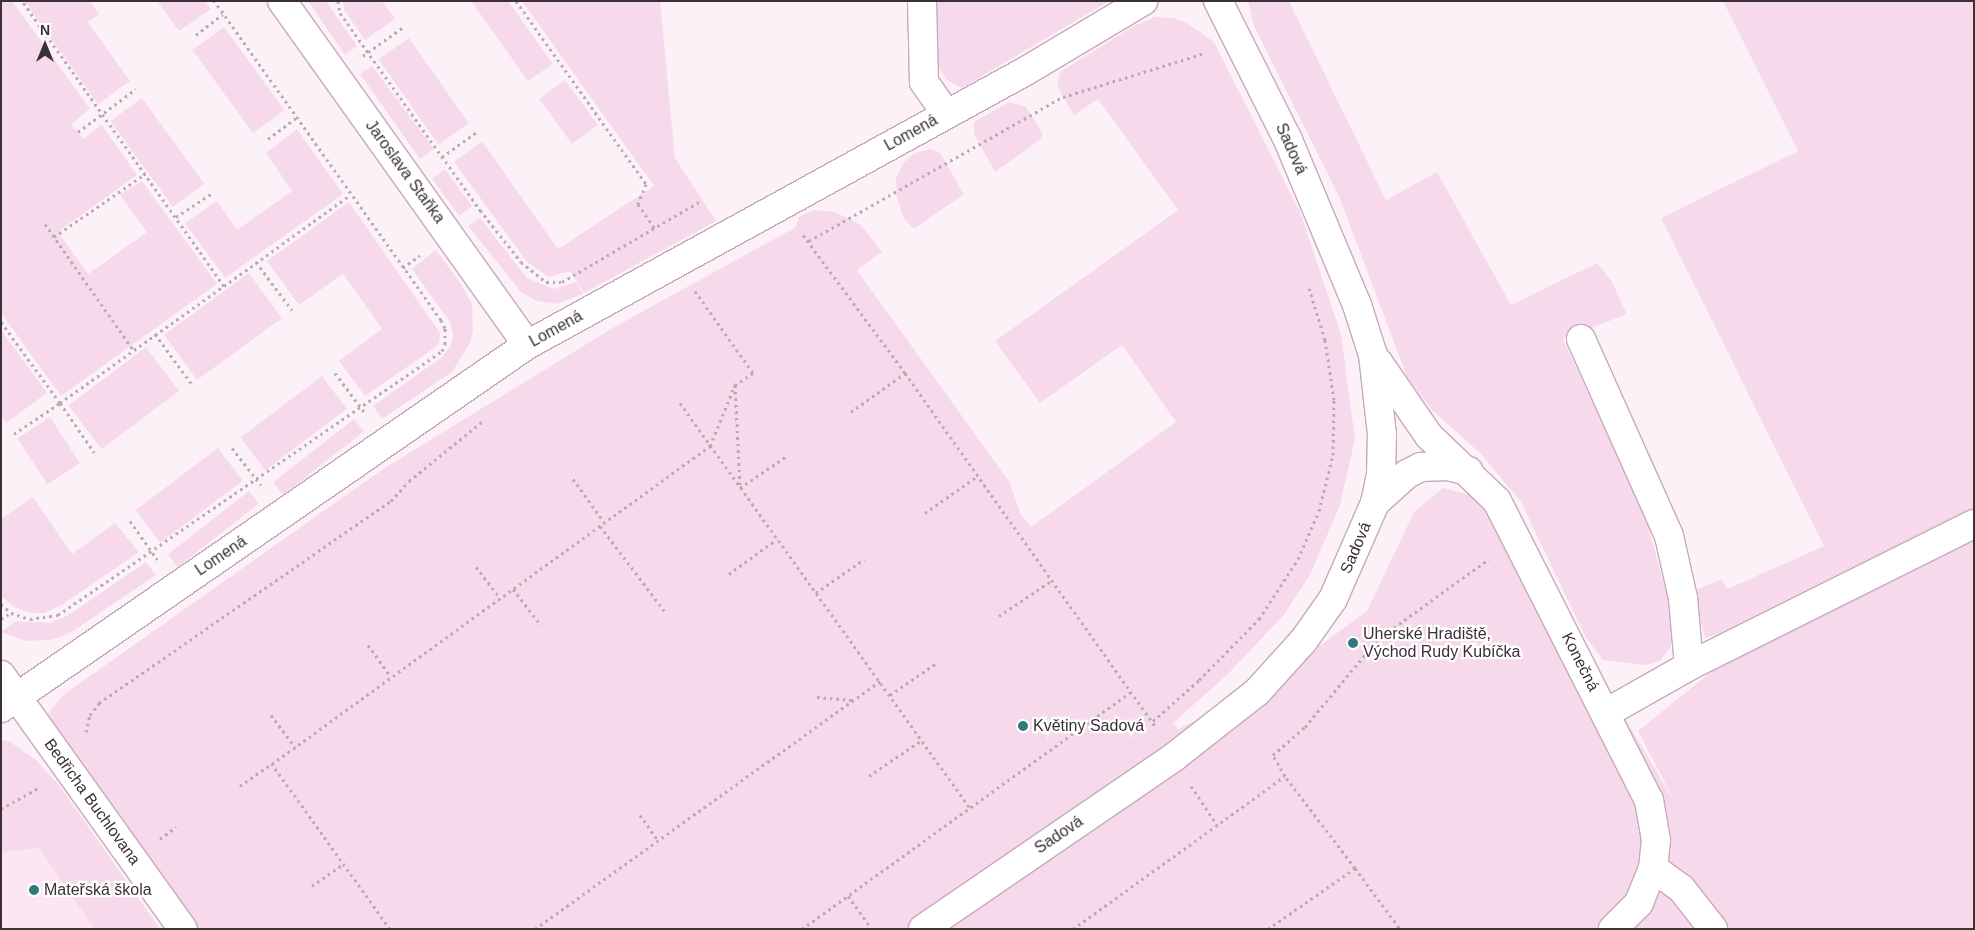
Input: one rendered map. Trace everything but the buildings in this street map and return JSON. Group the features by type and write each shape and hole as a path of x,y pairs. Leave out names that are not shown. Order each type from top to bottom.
{"street":[{"name":"Jaroslava Staňka","path":"282,1 527,344"},
{"path":"922,1 924,82 946,114"},
{"name":"Lomená","path":"9,702 527,344 946,114 1143,1"},
{"name":"Sadová","path":"923,929 1174,757 1257,692 1304,640 1332,599 1375,504 1380,475 1382,435 1373,355 1357,305 1288,140 1218,1"},
{"path":"1580,338 1669,536 1683,598 1689,666"},
{"name":"Konečná","path":"1373,355 1429,436 1468,471 1497,501 1518,538 1649,800 1656,840 1653,868 1639,903 1613,929"},
{"path":"1375,504 1406,474 1421,467 1447,466 1468,471"},
{"path":"1606,713 1689,666 1974,524"},
{"name":"Bedřicha Buchlovana","path":"1,675 9,702 69,770 183,929"},
{"path":"1653,868 1681,888 1713,929"}],"path":[{"path":"22,1 101,116 145,174 224,286"},
{"path":"1,604 11,613 30,619 58,615 442,351 446,336 441,320 350,195 214,1"},
{"path":"338,1 340,13 442,157 521,262 546,282 562,282 698,202"},
{"path":"516,1 646,184 638,204 655,229"},
{"path":"196,35 223,14"},
{"path":"336,76 403,27"},
{"path":"809,241 1063,97 1217,49 1236,38"},
{"path":"78,132 136,89"},
{"path":"268,139 297,117"},
{"path":"410,179 478,131"},
{"path":"54,237 145,174"},
{"path":"176,217 211,194"},
{"path":"14,434 134,351 350,195"},
{"path":"45,224 134,351"},
{"path":"796,227 809,241 905,373 976,477 1153,721 1217,825"},
{"path":"256,262 292,310"},
{"path":"240,786 710,446 735,386 753,373 689,283"},
{"path":"1153,721 1199,680 1259,619 1298,559 1319,512 1332,455 1334,400 1326,340 1308,284"},
{"path":"1,322 94,452"},
{"path":"155,334 191,383"},
{"path":"335,373 387,441"},
{"path":"851,412 905,373"},
{"path":"735,386 740,488"},
{"path":"680,403 970,808"},
{"path":"87,742 87,721 99,703 391,501 410,481 486,419"},
{"path":"232,448 283,514"},
{"path":"740,488 788,454"},
{"path":"924,514 976,477"},
{"path":"573,479 604,522"},
{"path":"130,521 177,586"},
{"path":"600,526 666,613"},
{"path":"1400,929 1285,776 1273,755 1305,727 1378,639 1518,538"},
{"path":"729,574 777,539"},
{"path":"816,593 864,559"},
{"path":"476,567 500,598"},
{"path":"998,616 1050,580"},
{"path":"513,589 541,625"},
{"path":"1,619 11,613"},
{"path":"368,645 391,677"},
{"path":"890,695 938,662"},
{"path":"536,929 880,681"},
{"path":"802,929 1131,692"},
{"path":"818,696 853,700"},
{"path":"271,715 295,747"},
{"path":"870,776 922,740"},
{"path":"272,764 390,929"},
{"path":"1,809 69,770"},
{"path":"1074,929 1285,776"},
{"path":"640,815 658,841"},
{"path":"158,840 176,827"},
{"path":"312,886 343,864"},
{"path":"1268,929 1355,868"},
{"path":"848,896 872,929"}],"shaded area":[{"path":"1,1 12,1 90,109 71,124 83,139 102,125 137,175 58,232 88,274 147,232 120,195 142,181 217,284 61,396 1,313"},
{"path":"24,1 90,1 99,14 88,22 130,81 98,104"},
{"path":"157,1 205,1 211,9 179,31"},
{"path":"308,1 326,1 357,46 345,55"},
{"path":"343,1 382,1 395,19 365,40 344,10"},
{"path":"471,1 508,1 553,64 528,81"},
{"path":"522,1 660,1 675,158 716,221 584,293 570,271 549,277 527,262 454,162 482,141 558,249 654,186"},
{"path":"935,1 1109,1 962,88 947,80 937,65"},
{"path":"1248,1 1289,1 1386,200 1437,172 1511,305 1597,263 1611,280 1627,314 1563,339 1646,518 1672,615 1671,646 1660,661 1645,665 1603,660 1585,636 1521,502 1481,454 1432,410 1407,377 1340,199 1254,26"},
{"path":"1723,1 1974,1 1974,929 184,929 38,726 63,695 383,469 616,326 796,227 799,217 814,210 835,212 861,225 882,252 857,270 1010,483 1020,513 1031,527 1176,422 1122,345 1040,403 995,341 1178,210 1098,99 1074,115 1057,86 1060,72 1134,26 1155,17 1173,18 1187,23 1214,42 1300,212 1341,334 1355,439 1340,505 1310,575 1283,616 1227,675 1173,723 1178,729 1257,692 1367,611 1414,512 1443,488 1478,497 1518,538 1676,804 1638,731 1811,591 1730,630 1705,638 1693,591 1722,579 1727,589 1824,546 1661,218 1798,151"},
{"path":"224,27 285,110 253,133 192,50"},
{"path":"409,38 469,123 438,144 379,59"},
{"path":"372,66 434,149 420,159 360,74"},
{"path":"565,80 598,125 572,144 539,99"},
{"path":"142,98 204,184 173,207 110,121"},
{"path":"1009,102 1026,107 1043,134 1041,139 995,172 974,134 974,122"},
{"path":"297,129 343,194 225,278 185,223 217,201 237,230 292,191 266,153"},
{"path":"931,149 940,153 964,194 914,229 904,219 897,198 896,178 904,162 915,153"},
{"path":"445,169 472,206 459,216 432,178"},
{"path":"349,202 440,333 439,343 433,349 365,396 339,361 382,329 343,274 299,305 267,261"},
{"path":"480,218 527,278 554,289 576,282 583,294 557,304 537,301 521,292 468,226"},
{"path":"436,250 461,284 472,304 473,330 470,343 452,372 382,419 373,406 442,357 450,347 453,335 450,322 412,269"},
{"path":"249,273 282,318 197,380 164,335"},
{"path":"1,330 47,393 6,423 1,416"},
{"path":"146,347 179,391 102,449 69,405"},
{"path":"322,376 347,409 265,470 241,437"},
{"path":"50,417 80,463 47,484 17,438"},
{"path":"354,419 364,432 283,495 273,482"},
{"path":"218,448 243,481 160,543 136,510"},
{"path":"249,491 259,504 178,567 168,554"},
{"path":"33,497 72,554 115,523 139,552 62,605 44,613 29,613 13,606 1,596 1,519"},
{"path":"146,562 156,575 70,633 51,640 26,641 1,632 16,621 49,623 67,616"},
{"path":"1,740 9,741 36,760 59,785 160,929 94,929 39,848 1,852"},
{"name":"Mateřská škola","path":"39,848 94,929 1,929 1,851"}],"place":[{"name":"Uherské Hradiště, Východ Rudy Kubíčka","path":"1353,643"},
{"name":"Květiny Sadová","path":"1023,726"},
{"name":"Mateřská škola","path":"34,890"}]}
